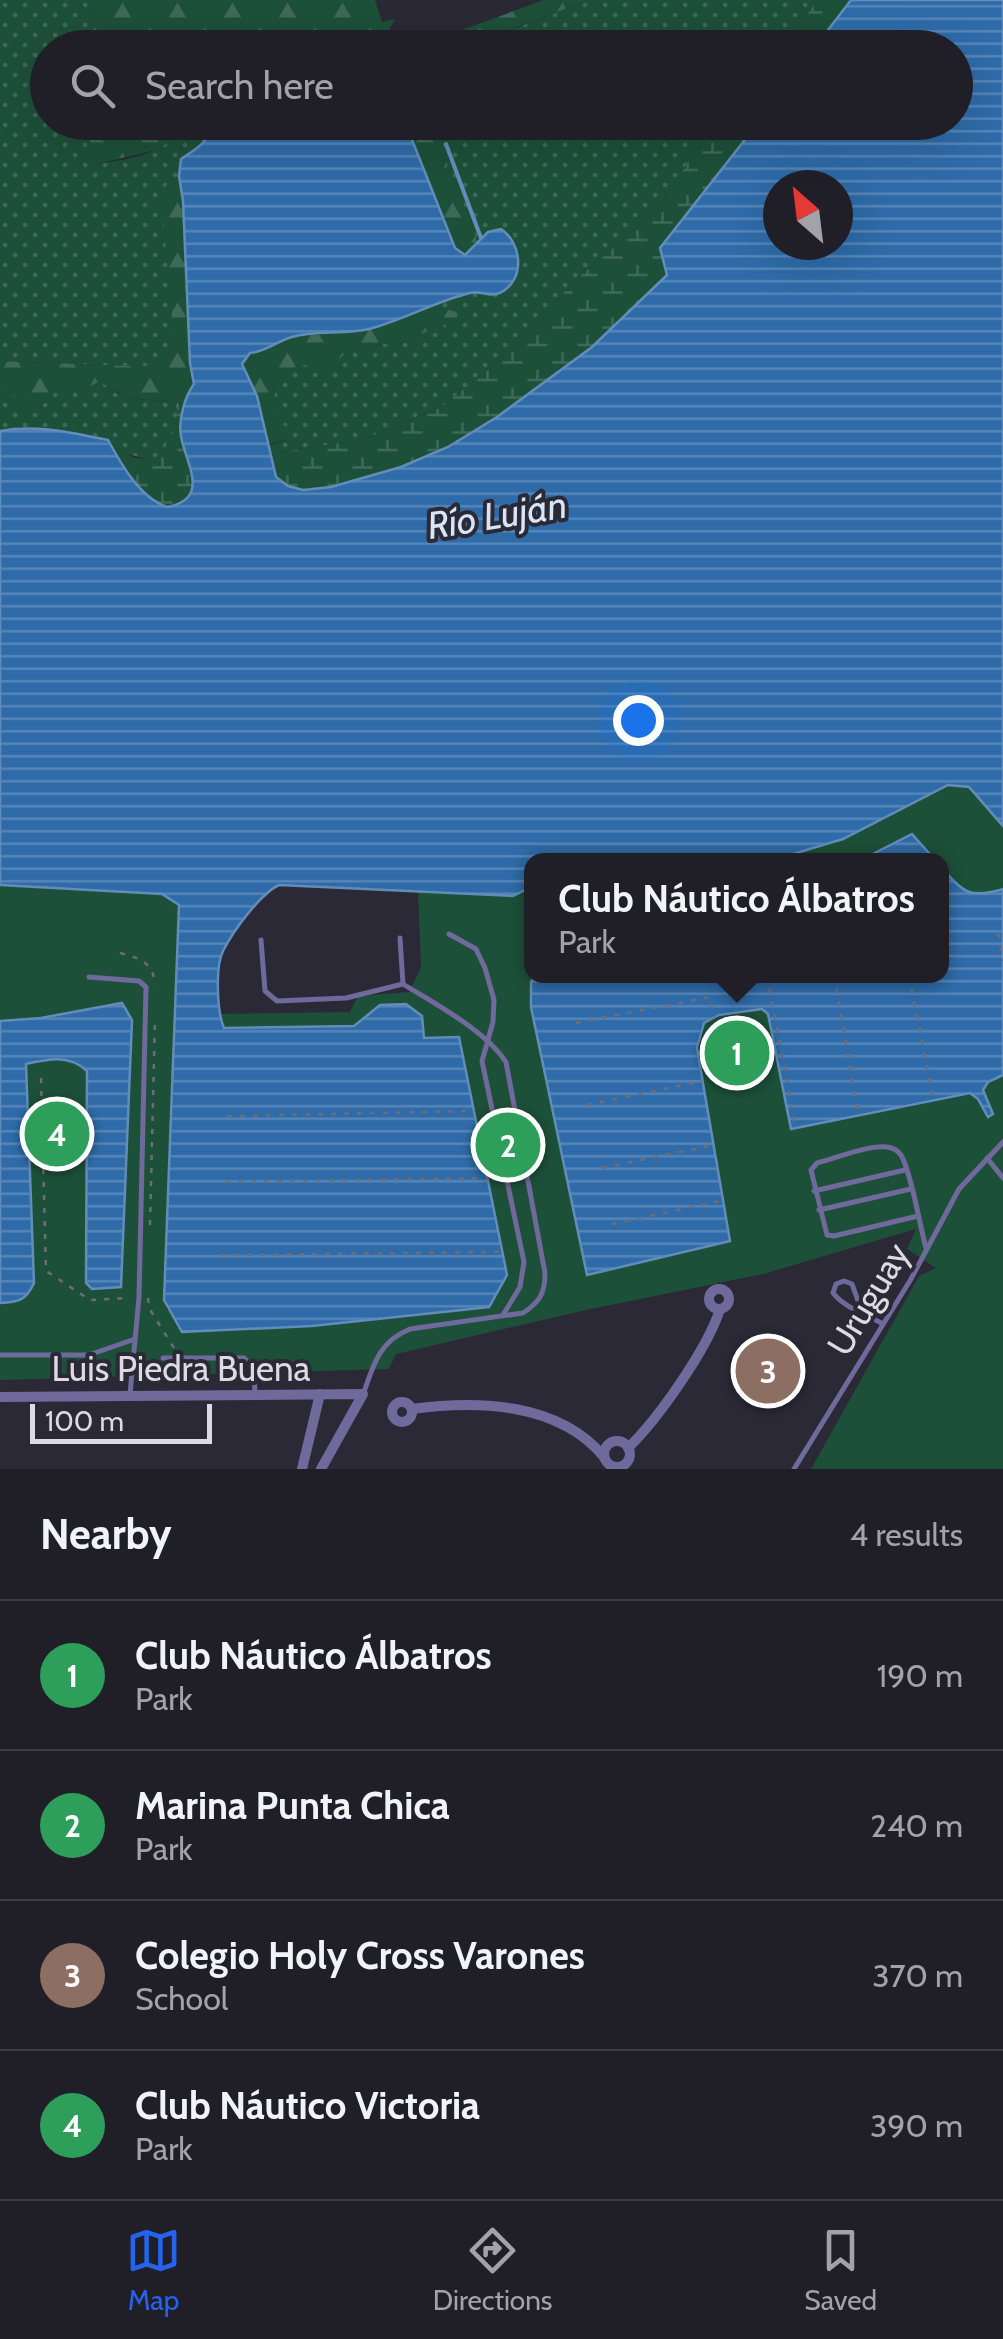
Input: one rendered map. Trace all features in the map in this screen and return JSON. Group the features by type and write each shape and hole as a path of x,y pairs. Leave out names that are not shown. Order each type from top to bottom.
{"street":[{"path":"412,1409 450,1404 506,1408 568,1427 587,1438 606,1462 621,1468 628,1460 628,1448 646,1431 715,1324 720,1309"},
{"path":"302,1469 320,1394"},
{"path":"322,1469 363,1394"},
{"name":"Luis Piedra Buena","path":"0,1397 363,1394"},
{"path":"606,1462 611,1443 628,1448"}],"lane":[{"path":"449,934 476,949 494,1000 493,1022 482,1062 524,1262 520,1287 503,1315"},
{"path":"400,938 403,984"},
{"path":"261,940 266,991 277,1001 346,998 403,984 463,1022 506,1062 545,1272 545,1290 536,1304 522,1312 410,1328 395,1335 376,1356 363,1394"},
{"path":"89,977 140,981 146,987 139,1297 130,1394"},
{"name":"Uruguay","path":"794,1469 927,1251 958,1190 1003,1142"},
{"path":"918,1216 834,1236 824,1229 811,1170 817,1163 884,1147 896,1150 905,1170 918,1216 927,1251"},
{"path":"987,1158 1003,1178"},
{"path":"814,1192 905,1170"},
{"path":"819,1210 910,1190"},
{"path":"862,1312 852,1284 836,1284 834,1293 838,1300 883,1324"},
{"path":"0,1354 89,1355 136,1339"},
{"path":"162,1358 244,1358 254,1368 256,1394"}],"path":[{"path":"998,933 1003,962"},
{"path":"120,953 148,963 154,974 154,990"},
{"path":"768,983 796,1128"},
{"path":"835,983 859,1116"},
{"path":"910,983 934,1102"},
{"path":"576,1024 710,997 714,1017"},
{"path":"150,1240 155,1006"},
{"path":"40,1078 46,1271 90,1300 139,1297"},
{"path":"587,1104 702,1081"},
{"path":"228,1116 475,1111"},
{"path":"602,1168 714,1145"},
{"path":"225,1182 489,1178"},
{"path":"612,1224 724,1200"},
{"path":"221,1255 501,1252"},
{"path":"148,1296 150,1308 180,1358"}],"green space":[{"path":"0,0 91,0 90,30 30,30 30,140 91,140 93,165 143,155 166,140 205,140 181,159 179,176 169,182 174,341 166,359 157,367 0,361"},
{"path":"91,0 375,0 382,22 395,19 389,30 90,30"},
{"path":"544,0 589,0 509,30 462,30"},
{"path":"589,0 817,0 796,30 511,30"},
{"path":"817,0 851,0 828,30 796,30"},
{"path":"90,140 168,140 156,150 92,165"},
{"path":"412,140 435,140 471,221 477,242 465,255 455,248"},
{"path":"434,140 705,140 658,210 573,282 521,344 440,408 364,439 271,454 269,445 287,440 290,431 277,421 274,384 280,372 315,365 350,349 361,355 381,344 400,344 444,324 453,329 455,312 443,308 409,314 473,292 493,229 477,242"},
{"path":"705,140 745,140 660,247 667,275 592,347 498,417 448,447 401,467 331,487 303,490 276,477 271,454 364,439 440,408 521,344 573,282 658,210"},
{"path":"179,176 194,384 181,389 179,413 173,401 125,395 101,381 79,391 57,390 36,411 22,411 0,383 0,361 156,367 166,359 174,341 161,192"},
{"path":"443,308 456,312 460,336 444,324 399,344 380,344 361,355 349,350 329,368 303,365 280,372 274,384 277,420 291,430 287,440 269,444 256,396 241,364 250,353 293,337 369,329 409,314"},
{"path":"101,381 125,396 173,401 179,413 163,454 151,460 21,427 0,431 0,383 36,411 57,390 79,390"},
{"path":"194,384 183,409 180,430 192,487 189,496 167,507 140,488 108,440 133,457 148,459 163,454 178,414 181,389"},
{"path":"948,785 969,787 1003,826 1003,889 968,892 949,876 949,853 929,853 912,834 875,853 796,853 843,839"},
{"path":"0,885 162,894 179,905 164,1300 167,1310 489,1307 506,1276 459,1037 424,1038 380,1005 354,1026 224,1029 218,1014 350,1012 358,996 409,992 421,968 418,892 513,896 524,890 524,983 698,1058 704,1023 719,1015 763,1009 769,1014 791,1129 970,1093 987,1116 993,1114 984,1086 1003,1075 1003,1469 811,1469 919,1276 936,1268 907,1249 916,1229 763,1274 396,1354 389,1369 0,1380 0,1303 17,1302 34,1283 26,1063 66,1060 87,1070 85,1197 121,1003 41,1018 0,1021"}],"water":[{"name":"Río Luján","path":"851,0 1003,0 1003,826 969,787 948,785 843,839 796,853 524,853 524,890 513,896 279,885 248,914 223,951 218,990 224,1028 354,1026 380,1005 406,1004 422,1016 424,1038 459,1037 507,1275 489,1307 312,1326 182,1332 164,1300 179,905 162,894 0,885 0,431 41,429 108,440 132,479 157,503 167,507 189,496 192,478 180,430 183,408 194,384 179,176 181,159 205,140 412,140 455,248 465,255 488,232 501,229 517,252 514,279 500,293 470,293 369,329 292,337 250,353 242,364 257,396 276,477 288,486 303,490 331,487 401,467 448,447 497,417 592,347 667,275 660,248 745,140 973,140 973,30 828,30"},
{"path":"912,834 929,853 875,853"},
{"path":"949,876 968,892 1003,889 1003,1075 988,1082 983,1090 993,1114 988,1117 970,1093 791,1129 768,1014 762,1009 719,1015 704,1023 697,1048 730,1241 587,1275 531,1007 531,983 949,983"},
{"path":"122,1003 132,1020 121,1287 92,1289 86,1283 87,1071 73,1062 50,1060 26,1064 34,1283 21,1299 0,1303 0,1021 41,1018"}],"waterway":[{"path":"446,144 481,238"}],"place":[{"name":"Club Náutico Álbatros","path":"737,1053"},
{"name":"Club Náutico Victoria","path":"57,1134"},
{"name":"Marina Punta Chica","path":"508,1145"},
{"name":"Colegio Holy Cross Varones","path":"768,1371"}]}
